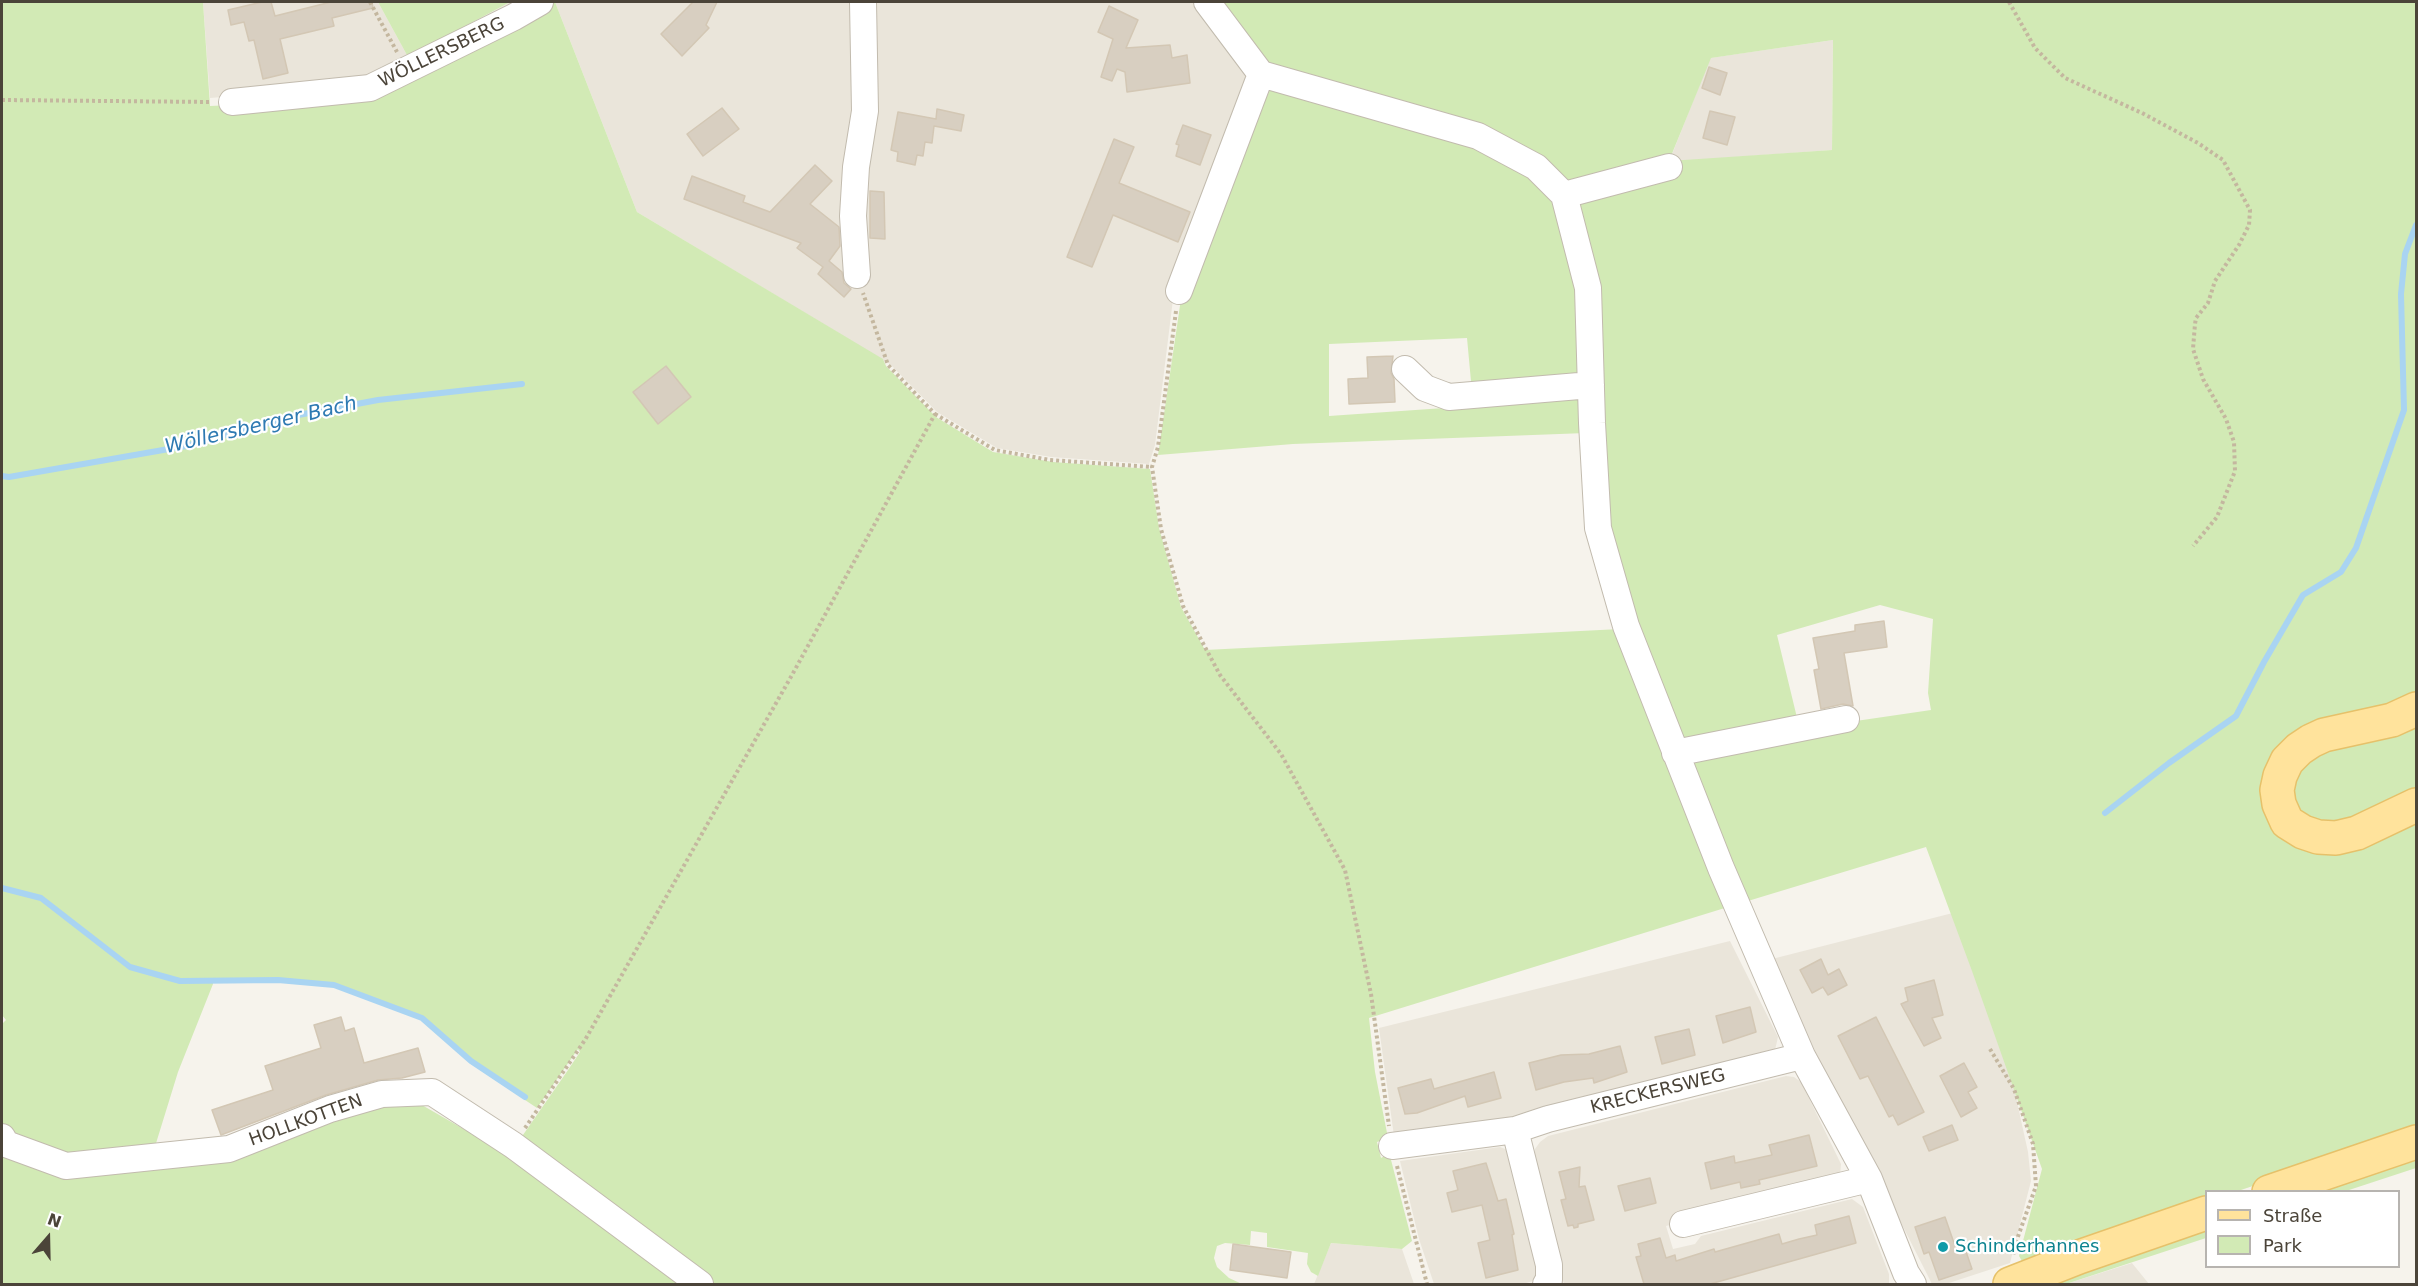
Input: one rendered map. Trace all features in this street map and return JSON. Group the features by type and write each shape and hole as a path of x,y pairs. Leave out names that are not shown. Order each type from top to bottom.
{"main road":[{"path":"2416,709 2392,720 2324,735 2311,741 2287,761 2277,790 2279,804 2287,822 2303,832 2318,837 2336,838 2357,833 2416,805"},
{"path":"2272,1190 2416,1142"},
{"path":"2017,1282 2079,1257 2205,1213"}],"street":[{"name":"WÖLLERSBERG","path":"232,102 370,88 540,2"},
{"path":"857,275 853,216 856,167 865,111 863,2"},
{"path":"1207,2 1256,67 1478,136 1536,168 1564,195 1588,288 1598,528 1626,626 1721,868 1802,1056 1869,1179 1906,1273 1913,1284"},
{"path":"1179,291 1256,67"},
{"path":"1564,195 1669,167"},
{"path":"1405,369 1425,388 1449,397 1591,385"},
{"path":"1675,753 1846,718"},
{"name":"KRECKERSWEG","path":"1392,1146 1515,1130 1548,1119 1802,1056"},
{"name":"HOLLKOTTEN","path":"2,1137 6,1144 66,1166 229,1149 330,1109 382,1094 432,1092 513,1145 700,1284"},
{"path":"1515,1130 1550,1265 1549,1280 1546,1284"},
{"path":"1683,1224 1869,1179"}],"path":[{"path":"370,2 407,71"},
{"path":"2009,2 2035,48 2065,78 2134,109 2198,143 2223,160 2250,210 2248,225 2239,245 2215,281 2208,303 2196,318 2193,349 2204,379 2226,419 2234,442 2235,471 2217,517 2193,546"},
{"path":"2,100 232,102"},
{"path":"857,275 888,364 935,414 995,450 1050,460 1152,467"},
{"path":"1179,291 1158,447 1152,467 1161,529 1183,606 1220,675 1281,754 1345,870 1371,994 1392,1146 1427,1284"},
{"path":"513,1145 591,1030 792,675 935,414"},
{"path":"1990,1049 2014,1089 2034,1144 2036,1186 2015,1245 2012,1264 2017,1282"}],"shaded area":[{"path":"203,2 378,2 408,57 510,2 554,2 421,69 372,85 210,98"},
{"path":"555,2 1193,2 1251,75 1174,291 1155,445 1149,464 1051,457 997,448 937,412 890,364 637,212"},
{"path":"1833,40 1832,150 1669,162 1710,58"},
{"path":"1996,902 2017,1102 2028,1152 2031,1181 2010,1263 1946,1284 1932,1284 1768,960"},
{"path":"1730,941 1778,1037 1775,1050 1505,1123 1394,1136 1379,1028"},
{"path":"1786,1076 1794,1077 1801,1082 1841,1164 1840,1177 1832,1184 1666,1226 1673,1249 1695,1244 1701,1236 1852,1199 1863,1207 1889,1274 1889,1284 1564,1284 1533,1163 1535,1149 1540,1142 1548,1136"},
{"path":"1500,1147 1510,1151 1541,1269 1536,1280 1523,1284 1434,1284 1419,1239 1400,1161"},
{"path":"1331,1243 1402,1249 1414,1284 1314,1284"},
{"path":"2132,1263 2149,1284 2066,1284"}],"green space":[{"path":"2,2 203,2 210,106 231,105 421,69 555,2 637,212 883,359 886,366 936,417 993,452 1053,462 1150,469 1159,528 1181,607 1205,650 1620,629 1728,907 1369,1018 1375,1072 1388,1138 1377,1142 1381,1158 1388,1154 1390,1156 1412,1241 1402,1249 1331,1243 1318,1276 1311,1272 1307,1264 1308,1253 1267,1247 1267,1233 1251,1231 1250,1245 1225,1243 1217,1246 1214,1258 1217,1267 1229,1278 1242,1284 706,1284 516,1145 580,1052 578,1049 537,1108 525,1100 527,1096 472,1060 423,1017 334,983 278,979 213,979 178,1072 153,1153 67,1163 2,1129 2,1024 6,1020 2,1015"},
{"path":"378,2 510,2 408,57"},
{"path":"1213,2 2416,2 2416,1131 2241,1190 2205,1190 2205,1202 2027,1264 2022,1261 2019,1256 2042,1169 1926,847 1738,904 1680,754 1849,722 1931,710 1928,693 1933,619 1880,605 1777,635 1799,726 1678,748 1601,529 1566,191 1537,165 1272,73","holes":["1833,40 1832,150 1669,161 1711,58"]},
{"path":"1270,90 1476,139 1562,198 1584,288 1587,382 1472,392 1467,338 1329,344 1329,416 1473,406 1586,388 1586,433 1293,444 1158,455 1182,292 1220,191"},
{"path":"408,1097 500,1150 687,1284 2,1284 2,1151 119,1164"},
{"path":"2416,1151 2416,1168 2349,1190 2305,1190"},
{"path":"2205,1223 2205,1238 2066,1284 2047,1284"}],"building":[{"path":"271,2 275,16 331,2 372,2 373,8 332,18 334,26 280,39 288,73 263,79 254,40 249,41 244,22 231,25 228,10"},
{"path":"693,2 717,2 706,25 709,28 682,56 661,34"},
{"path":"1109,6 1138,20 1126,48 1170,45 1172,58 1187,55 1190,83 1127,92 1125,72 1117,69 1112,81 1101,77 1113,39 1098,32"},
{"path":"1709,67 1727,73 1720,95 1702,88"},
{"path":"722,108 739,129 703,156 687,134"},
{"path":"937,109 964,115 961,131 934,126 932,143 925,142 923,156 917,155 915,165 897,161 898,152 891,150 898,112 936,119"},
{"path":"1710,111 1735,117 1727,145 1703,138"},
{"path":"1183,125 1211,135 1200,165 1176,156 1179,145 1176,144"},
{"path":"1114,139 1134,147 1119,183 1190,212 1178,242 1113,215 1092,267 1067,257"},
{"path":"815,165 832,181 810,204 839,227 840,246 829,261 842,272 844,283 851,289 844,297 818,274 823,267 797,248 801,243 684,199 692,176 745,196 743,202 770,212"},
{"path":"870,191 884,192 885,239 870,238"},
{"path":"1393,356 1391,373 1394,379 1395,402 1349,404 1348,379 1368,378 1367,357"},
{"path":"666,366 691,397 658,424 633,392"},
{"path":"1884,621 1887,647 1844,653 1853,706 1843,704 1821,709 1814,670 1819,669 1813,638 1855,631 1855,625"},
{"path":"1821,959 1828,975 1839,969 1847,985 1828,995 1823,987 1812,993 1800,970"},
{"path":"1934,980 1943,1015 1932,1018 1941,1038 1924,1046 1901,1004 1908,1001 1905,988"},
{"path":"1750,1007 1756,1032 1723,1043 1716,1016"},
{"path":"341,1017 345,1031 354,1028 364,1063 418,1048 425,1072 402,1078 378,1080 326,1095 221,1135 212,1110 273,1090 265,1066 321,1048 314,1025"},
{"path":"1876,1017 1924,1112 1898,1125 1893,1115 1889,1117 1868,1076 1860,1079 1838,1036"},
{"path":"1689,1029 1695,1055 1662,1064 1655,1037"},
{"path":"1620,1046 1627,1072 1594,1083 1593,1078 1564,1082 1536,1090 1529,1063 1561,1055 1589,1054"},
{"path":"1964,1063 1977,1087 1968,1092 1977,1108 1961,1117 1940,1076"},
{"path":"1494,1072 1501,1098 1468,1107 1465,1096 1417,1113 1405,1114 1398,1088 1431,1079 1434,1089"},
{"path":"1952,1125 1958,1140 1929,1151 1923,1137"},
{"path":"1809,1135 1817,1166 1759,1180 1760,1184 1741,1188 1740,1182 1711,1189 1705,1163 1734,1156 1735,1163 1772,1155 1769,1145"},
{"path":"1486,1163 1498,1201 1506,1199 1514,1234 1512,1235 1518,1270 1486,1278 1478,1243 1490,1240 1482,1205 1452,1212 1447,1193 1458,1190 1453,1171"},
{"path":"1580,1167 1579,1187 1585,1186 1594,1220 1578,1224 1578,1227 1574,1228 1573,1225 1568,1226 1561,1200 1566,1199 1559,1172"},
{"path":"1650,1178 1656,1203 1625,1211 1618,1186"},
{"path":"1849,1216 1856,1243 1710,1284 1644,1284 1636,1257 1641,1256 1638,1244 1660,1238 1666,1258 1675,1255 1676,1261 1714,1249 1715,1252 1779,1234 1782,1244 1817,1235 1815,1225"},
{"name":"Schinderhannes","path":"1945,1217 1954,1243 1962,1240 1972,1269 1939,1280 1929,1252 1924,1254 1915,1227"},
{"path":"1233,1244 1291,1252 1287,1278 1230,1270"}],"waterway":[{"path":"2105,813 2169,763 2236,716 2303,595 2341,572 2356,548 2404,410 2401,294 2405,254 2416,225"},
{"name":"Wöllersberger Bach","path":"2,476 9,477 186,446 293,416 378,400 522,384"},
{"path":"2,888 41,898 130,967 180,981 278,980 334,985 422,1018 471,1061 525,1097"}],"place":[{"name":"Schinderhannes","path":"1943,1247"}]}
